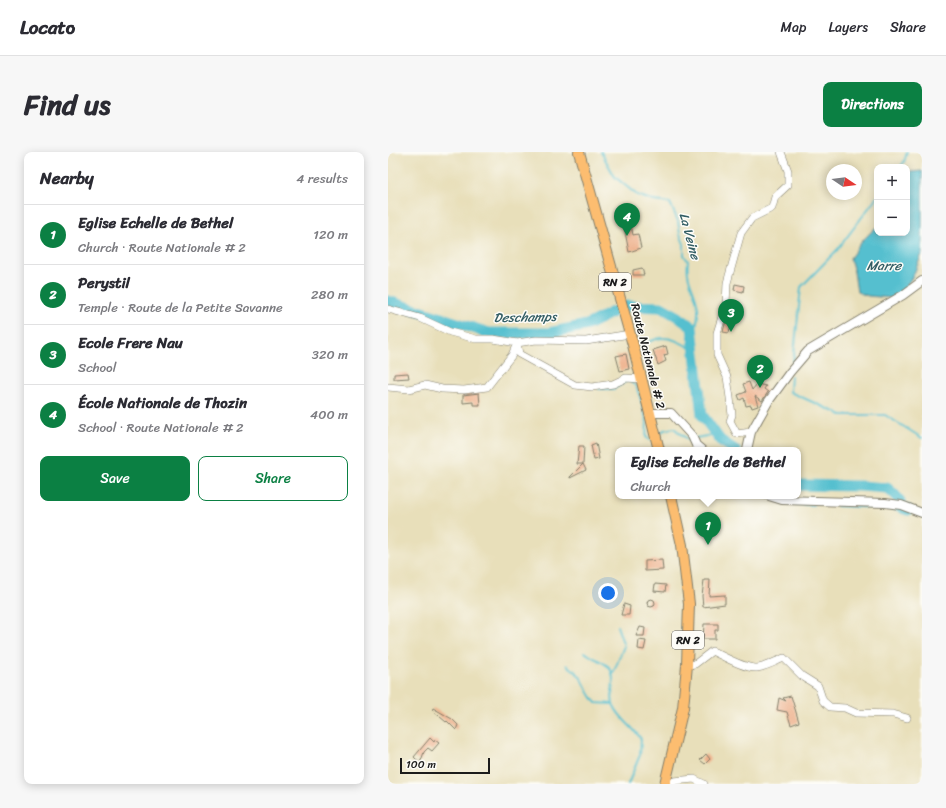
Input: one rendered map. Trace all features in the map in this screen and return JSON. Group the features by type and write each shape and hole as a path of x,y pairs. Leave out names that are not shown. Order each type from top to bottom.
{"main road":[{"name":"Route Nationale # 2","path":"579,152 630,334 658,447"},
{"name":"RN 2","path":"665,784 683,708 687,665 688,596 682,545 672,499"}],"street":[{"path":"751,432 737,434 730,421 732,415 730,398 726,377 717,355 717,333 726,304 727,283 741,233 752,218 772,208 775,197 788,185 788,171 781,152"},
{"path":"748,447 751,432 768,402 790,372 808,351 903,295 922,282"},
{"path":"388,309 420,318 450,332 476,339 493,339 517,343 536,340 586,341 630,334"},
{"path":"517,343 520,354 575,384 592,388 613,384 626,378 641,379"},
{"path":"388,387 409,388 425,385 442,390 487,388 512,355 517,343"},
{"path":"649,413 671,413 692,436 699,447"},
{"path":"779,499 901,505 922,512"},
{"path":"687,665 694,664 712,652 757,668 784,658 802,676 818,686 823,701 830,707 845,708 856,713 893,714 907,718"},
{"path":"673,784 674,781 694,779 704,784"}],"water":[{"name":"Marre","path":"922,171 922,254 913,276 902,292 892,298 868,296 857,292 850,258 863,240 874,229 874,236 910,236 910,172"}],"building":[{"path":"631,225 633,235 638,234 641,248 629,252 624,227"},
{"path":"642,268 644,275 633,275 633,270"},
{"path":"735,284 744,286 743,292 734,290"},
{"path":"731,301 734,302 733,306 741,313 735,311 730,318 732,318 729,333 723,332"},
{"path":"666,346 668,354 664,355 666,361 658,365 653,350"},
{"path":"626,354 629,369 620,371 616,356"},
{"path":"408,373 409,378 394,379 394,374"},
{"path":"749,382 752,390 757,384 766,386 764,389 768,392 762,401 755,396 758,406 752,408 751,405 746,406 744,398 740,400 738,395 746,392 743,384"},
{"path":"479,393 480,405 473,405 473,402 463,403 463,395"},
{"path":"596,443 599,459 594,460 591,445"},
{"path":"579,446 584,446 583,464 577,464"},
{"path":"583,464 586,470 570,478 570,477"},
{"path":"662,560 663,570 645,571 645,561"},
{"path":"704,580 710,580 709,596 725,595 725,604 703,607 702,596"},
{"path":"655,584 666,585 665,592 654,591"},
{"path":"649,599 653,599 655,603 653,607 649,607 647,605 647,601"},
{"path":"624,604 630,606 629,615 621,615"},
{"path":"704,624 718,624 718,630 715,630 715,639 703,639"},
{"path":"640,627 645,628 644,636 636,636"},
{"path":"639,640 646,641 644,650 638,649"},
{"path":"791,696 799,722 791,725 787,712 777,710 779,698 786,701 783,698"},
{"path":"433,708 452,719 458,725 456,730 432,710"},
{"path":"430,738 434,742 435,740 439,743 432,751 428,748 424,752 421,761 417,760 414,757"},
{"path":"706,754 710,759 705,764 700,760"}],"waterway":[{"name":"La Veine","path":"601,152 615,177 637,195 654,201 670,203 678,221 680,234 684,244 684,255 688,261 687,268 689,280 697,302 698,312 694,339"},
{"path":"902,164 907,152"},
{"path":"793,364 801,287 838,249 875,200"},
{"name":"Deschamps","path":"388,301 489,333 549,333 587,325 615,311"},
{"name":"Deschamps","path":"627,306 661,307 692,327 702,415 720,440 730,447"},
{"path":"636,346 655,339 666,338 679,342 695,351"},
{"path":"791,376 790,392 842,415 885,415 922,438"},
{"path":"599,389 614,389 628,380 636,386 647,422 646,437 649,440 653,439"},
{"path":"659,435 664,430 674,428 689,441 692,440"},
{"path":"696,438 717,434"},
{"name":"Deschamps","path":"801,485 887,488 900,501 902,508 908,510"},
{"path":"795,504 813,505"},
{"path":"837,506 883,508 906,511"},
{"path":"613,674 624,646 617,626"},
{"path":"585,652 604,663 612,671 612,702 620,715 641,739 640,755 628,784"},
{"path":"567,665 581,678 596,703 613,704"}],"place":[{"name":"École Nationale de Thozin","path":"627,236"},
{"name":"Ecole Frere Nau","path":"731,332"},
{"name":"Perystil","path":"760,388"},
{"name":"Eglise Echelle de Bethel","path":"708,545"}]}
